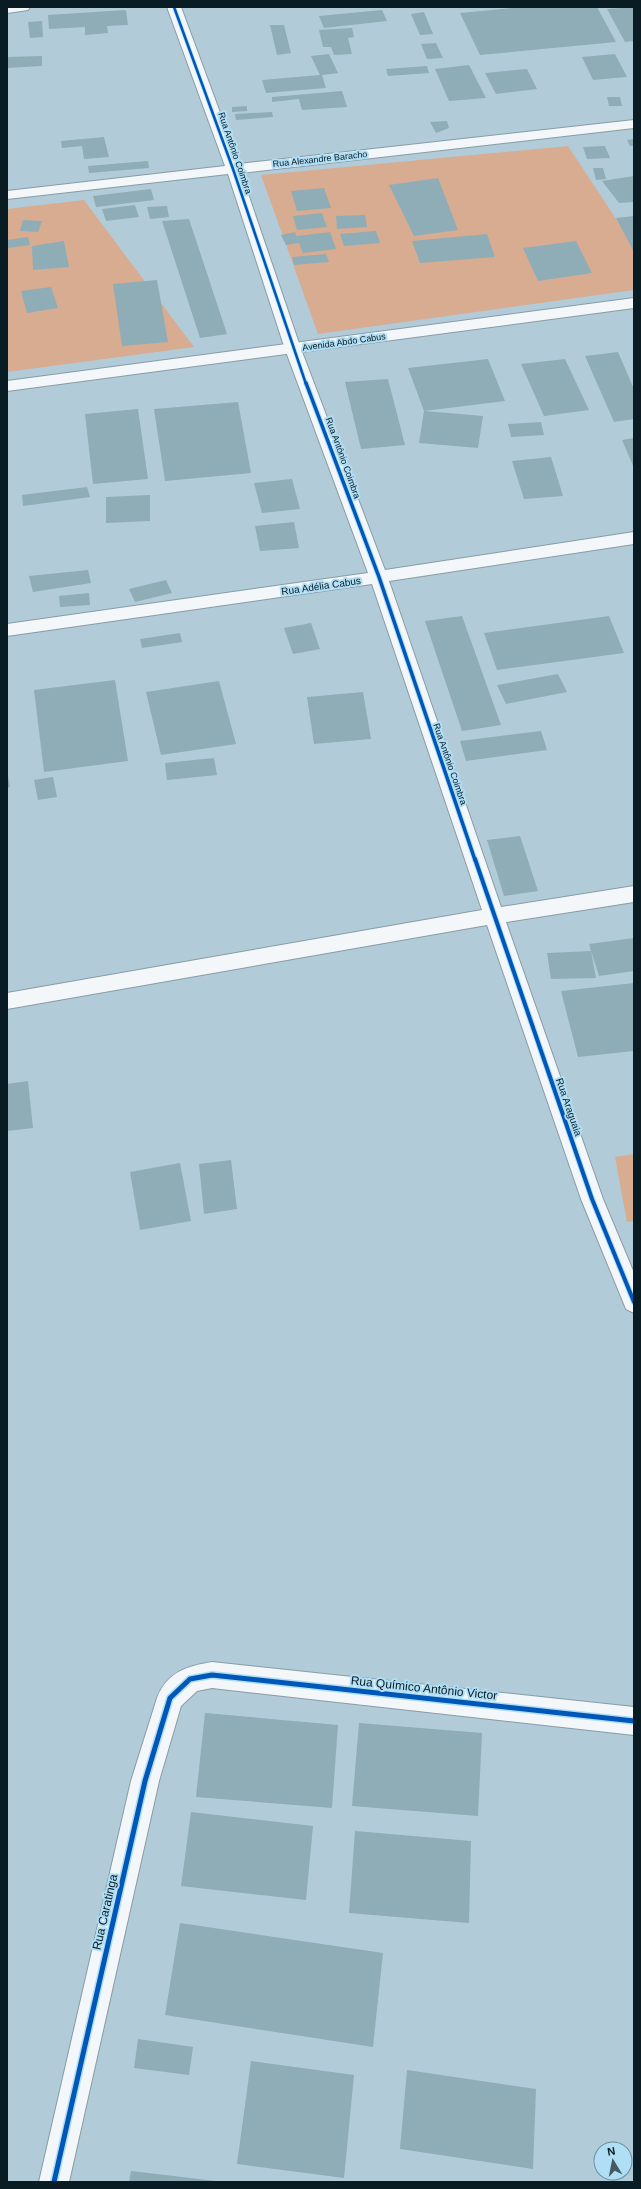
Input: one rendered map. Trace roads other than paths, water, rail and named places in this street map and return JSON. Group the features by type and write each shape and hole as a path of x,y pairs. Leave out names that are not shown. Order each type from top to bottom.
{"street":[{"path":"7,8 23,7"},
{"path":"174,7 180,7"},
{"name":"Rua Antônio Coimbra","path":"174,7 233,169 293,348 379,577 494,916"},
{"name":"Rua Alexandre Baracho","path":"7,195 634,124"},
{"name":"Avenida Abdo Cabus","path":"7,386 634,303"},
{"name":"Rua Adélia Cabus","path":"7,630 379,577 634,538"},
{"path":"7,1001 494,916 634,894"},
{"name":"Rua Araguaia","path":"494,916 592,1198 634,1302"},
{"name":"Rua Químico Antônio Victor","path":"212,1675 634,1721"},
{"name":"Rua Caratinga","path":"54,2182 144,1781 170,1698 190,1679 212,1675"}]}
